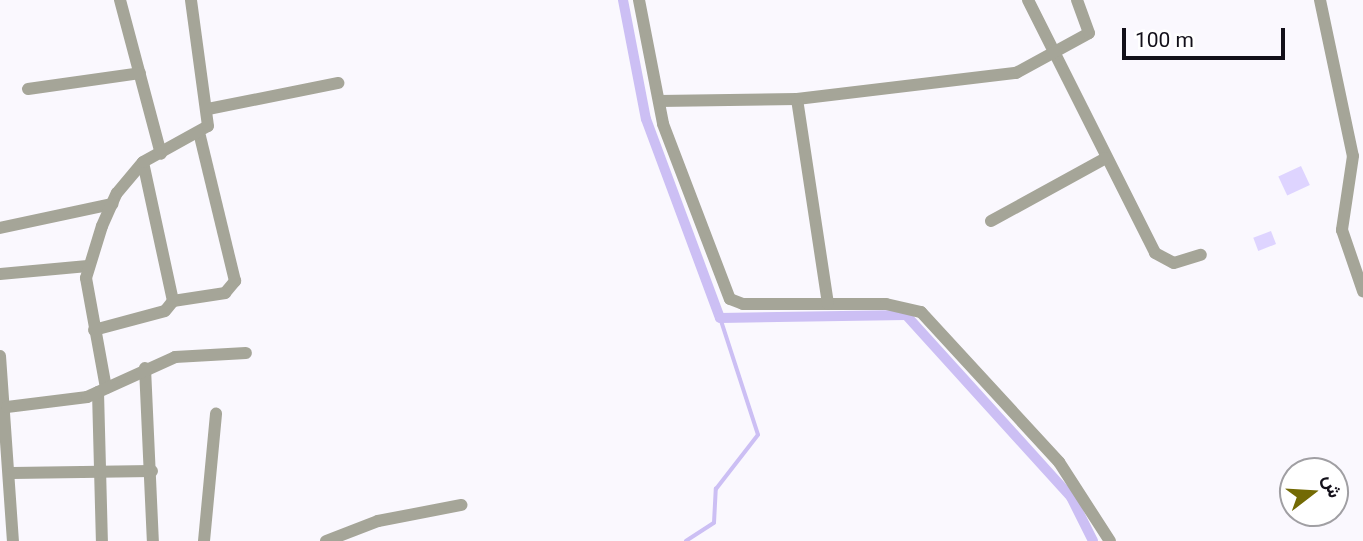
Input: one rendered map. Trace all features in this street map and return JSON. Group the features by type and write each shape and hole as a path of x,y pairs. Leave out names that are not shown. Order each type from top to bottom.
{"street":[{"path":"120,0 161,154"},
{"path":"102,541 102,390 88,266 112,204 143,162 200,136 208,126 208,109 191,0"},
{"path":"639,0 659,101 730,299 743,304 894,304 921,312 1059,461 1110,541"},
{"path":"1028,0 1155,253 1174,263 1201,255"},
{"path":"659,101 797,99 1002,77 1055,54 1090,31 1077,0"},
{"path":"1320,0 1353,156 1342,230 1363,291"},
{"path":"28,89 139,73"},
{"path":"208,109 338,83"},
{"path":"797,99 828,304"},
{"path":"94,330 165,311 173,301 225,293 235,281 200,136"},
{"path":"991,221 1106,158"},
{"path":"143,162 173,301"},
{"path":"0,228 112,204"},
{"path":"0,274 88,266"},
{"path":"7,407 102,390 145,368 175,357 246,353"},
{"path":"0,356 7,407 6,515 13,541"},
{"path":"145,368 152,471 153,541"},
{"path":"204,541 216,414"},
{"path":"8,478 100,471 152,471"},
{"path":"326,541 378,521 461,505"}],"building":[{"path":"1301,166 1310,185 1287,196 1278,177"},
{"path":"1271,231 1276,244 1258,251 1253,238"}],"waterway":[{"path":"623,0 646,119 720,318 906,315 1071,497 1093,541"},
{"path":"686,541 714,523 716,489 758,435 720,318"}]}
